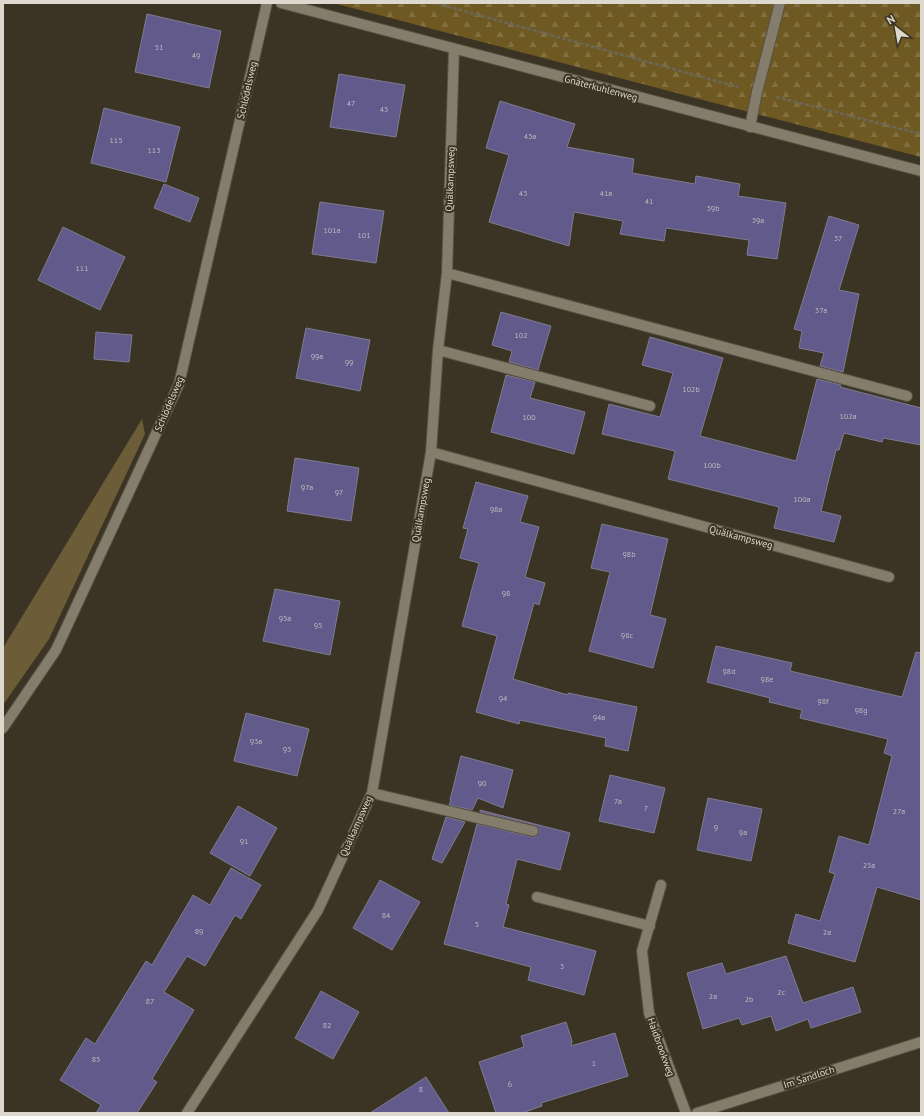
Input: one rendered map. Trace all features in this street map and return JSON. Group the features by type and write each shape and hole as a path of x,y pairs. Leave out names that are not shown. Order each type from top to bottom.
{"street":[{"name":"Schlödelsweg","path":"3,728 56,650 179,384 267,3"},
{"name":"Gnäterkuhlenweg","path":"282,3 921,171"},
{"path":"750,127 757,92 780,3"},
{"name":"Quälkampsweg","path":"187,1113 318,910 372,793 431,452 438,350 447,273 454,49"},
{"path":"447,273 907,396"},
{"path":"438,350 650,406"},
{"name":"Quälkampsweg","path":"431,452 889,577"},
{"path":"372,793 533,831"},
{"name":"Haidbrookweg","path":"661,885 642,951 649,1013 686,1113"},
{"path":"537,898 650,926"},
{"name":"Im Sandloch","path":"697,1113 921,1042"}],"path":[{"path":"435,3 757,92 921,134"}],"shaded area":[{"path":"142,419 145,434 49,639 3,705 3,648"}],"green space":[{"path":"333,3 921,3 921,157"}],"building":[{"path":"147,14 221,31 209,88 135,72"},
{"path":"339,74 405,85 396,137 330,127"},
{"path":"500,101 575,124 567,147 634,159 632,173 695,184 696,176 740,184 738,196 786,203 777,259 747,255 749,240 666,228 664,241 620,234 623,221 574,212 569,246 489,222 509,155 486,148"},
{"path":"104,108 180,127 166,182 91,163"},
{"path":"164,184 199,198 190,222 154,208"},
{"path":"320,202 384,211 376,263 312,254"},
{"path":"829,216 859,225 839,290 859,294 843,372 820,366 824,353 799,348 802,331 794,329"},
{"path":"63,227 125,257 100,310 38,280"},
{"path":"501,312 551,326 538,370 509,362 512,351 492,345"},
{"path":"306,328 370,340 360,391 296,378"},
{"path":"96,332 132,335 129,362 94,359"},
{"path":"650,337 723,358 700,436 796,461 817,379 841,385 840,387 921,408 921,445 883,438 882,442 844,433 839,450 836,450 821,511 841,516 834,542 774,528 779,507 668,479 675,451 602,434 609,404 660,417 673,373 642,365"},
{"path":"506,375 535,382 530,398 585,412 574,454 491,432"},
{"path":"295,458 359,468 351,521 287,511"},
{"path":"476,482 528,496 520,522 539,527 525,577 545,583 539,605 534,603 513,679 568,695 568,693 637,707 628,751 605,746 606,738 520,720 519,724 476,712 497,636 462,626 479,563 460,558 468,529 463,528"},
{"path":"602,524 668,539 650,615 666,619 653,668 589,651 610,572 591,568"},
{"path":"275,589 340,601 330,655 263,641"},
{"path":"716,646 792,663 790,671 902,697 916,652 921,653 921,900 877,887 855,962 788,943 796,914 820,921 835,874 829,872 839,836 869,845 892,756 884,753 888,739 800,718 802,710 769,702 770,698 707,682"},
{"path":"246,713 309,729 297,776 234,761"},
{"path":"461,756 513,770 503,808 478,798 472,810 449,805"},
{"path":"610,775 665,788 654,833 599,821"},
{"path":"708,798 762,809 751,861 697,850"},
{"path":"238,806 277,828 250,876 210,853"},
{"path":"480,810 570,833 560,870 517,859 506,904 509,905 503,927 596,951 584,995 528,980 531,967 444,944 477,824 532,837 535,837 539,833 539,829 535,825 480,812"},
{"path":"446,817 465,822 442,863 432,859"},
{"path":"231,868 261,885 241,919 235,915 205,966 187,956 164,992 194,1010 152,1079 157,1082 137,1113 96,1113 101,1105 60,1080 86,1038 95,1044 146,961 152,965 193,895 210,905"},
{"path":"380,880 420,902 392,950 353,928"},
{"path":"786,956 803,1003 853,987 861,1012 811,1028 808,1019 776,1031 771,1016 742,1025 739,1018 703,1029 687,973 722,963 726,974"},
{"path":"321,991 359,1012 333,1059 295,1038"},
{"path":"566,1022 572,1041 571,1046 615,1033 628,1076 541,1103 542,1106 522,1113 496,1113 479,1062 524,1047 521,1036"},
{"path":"426,1077 449,1113 370,1113"}]}
